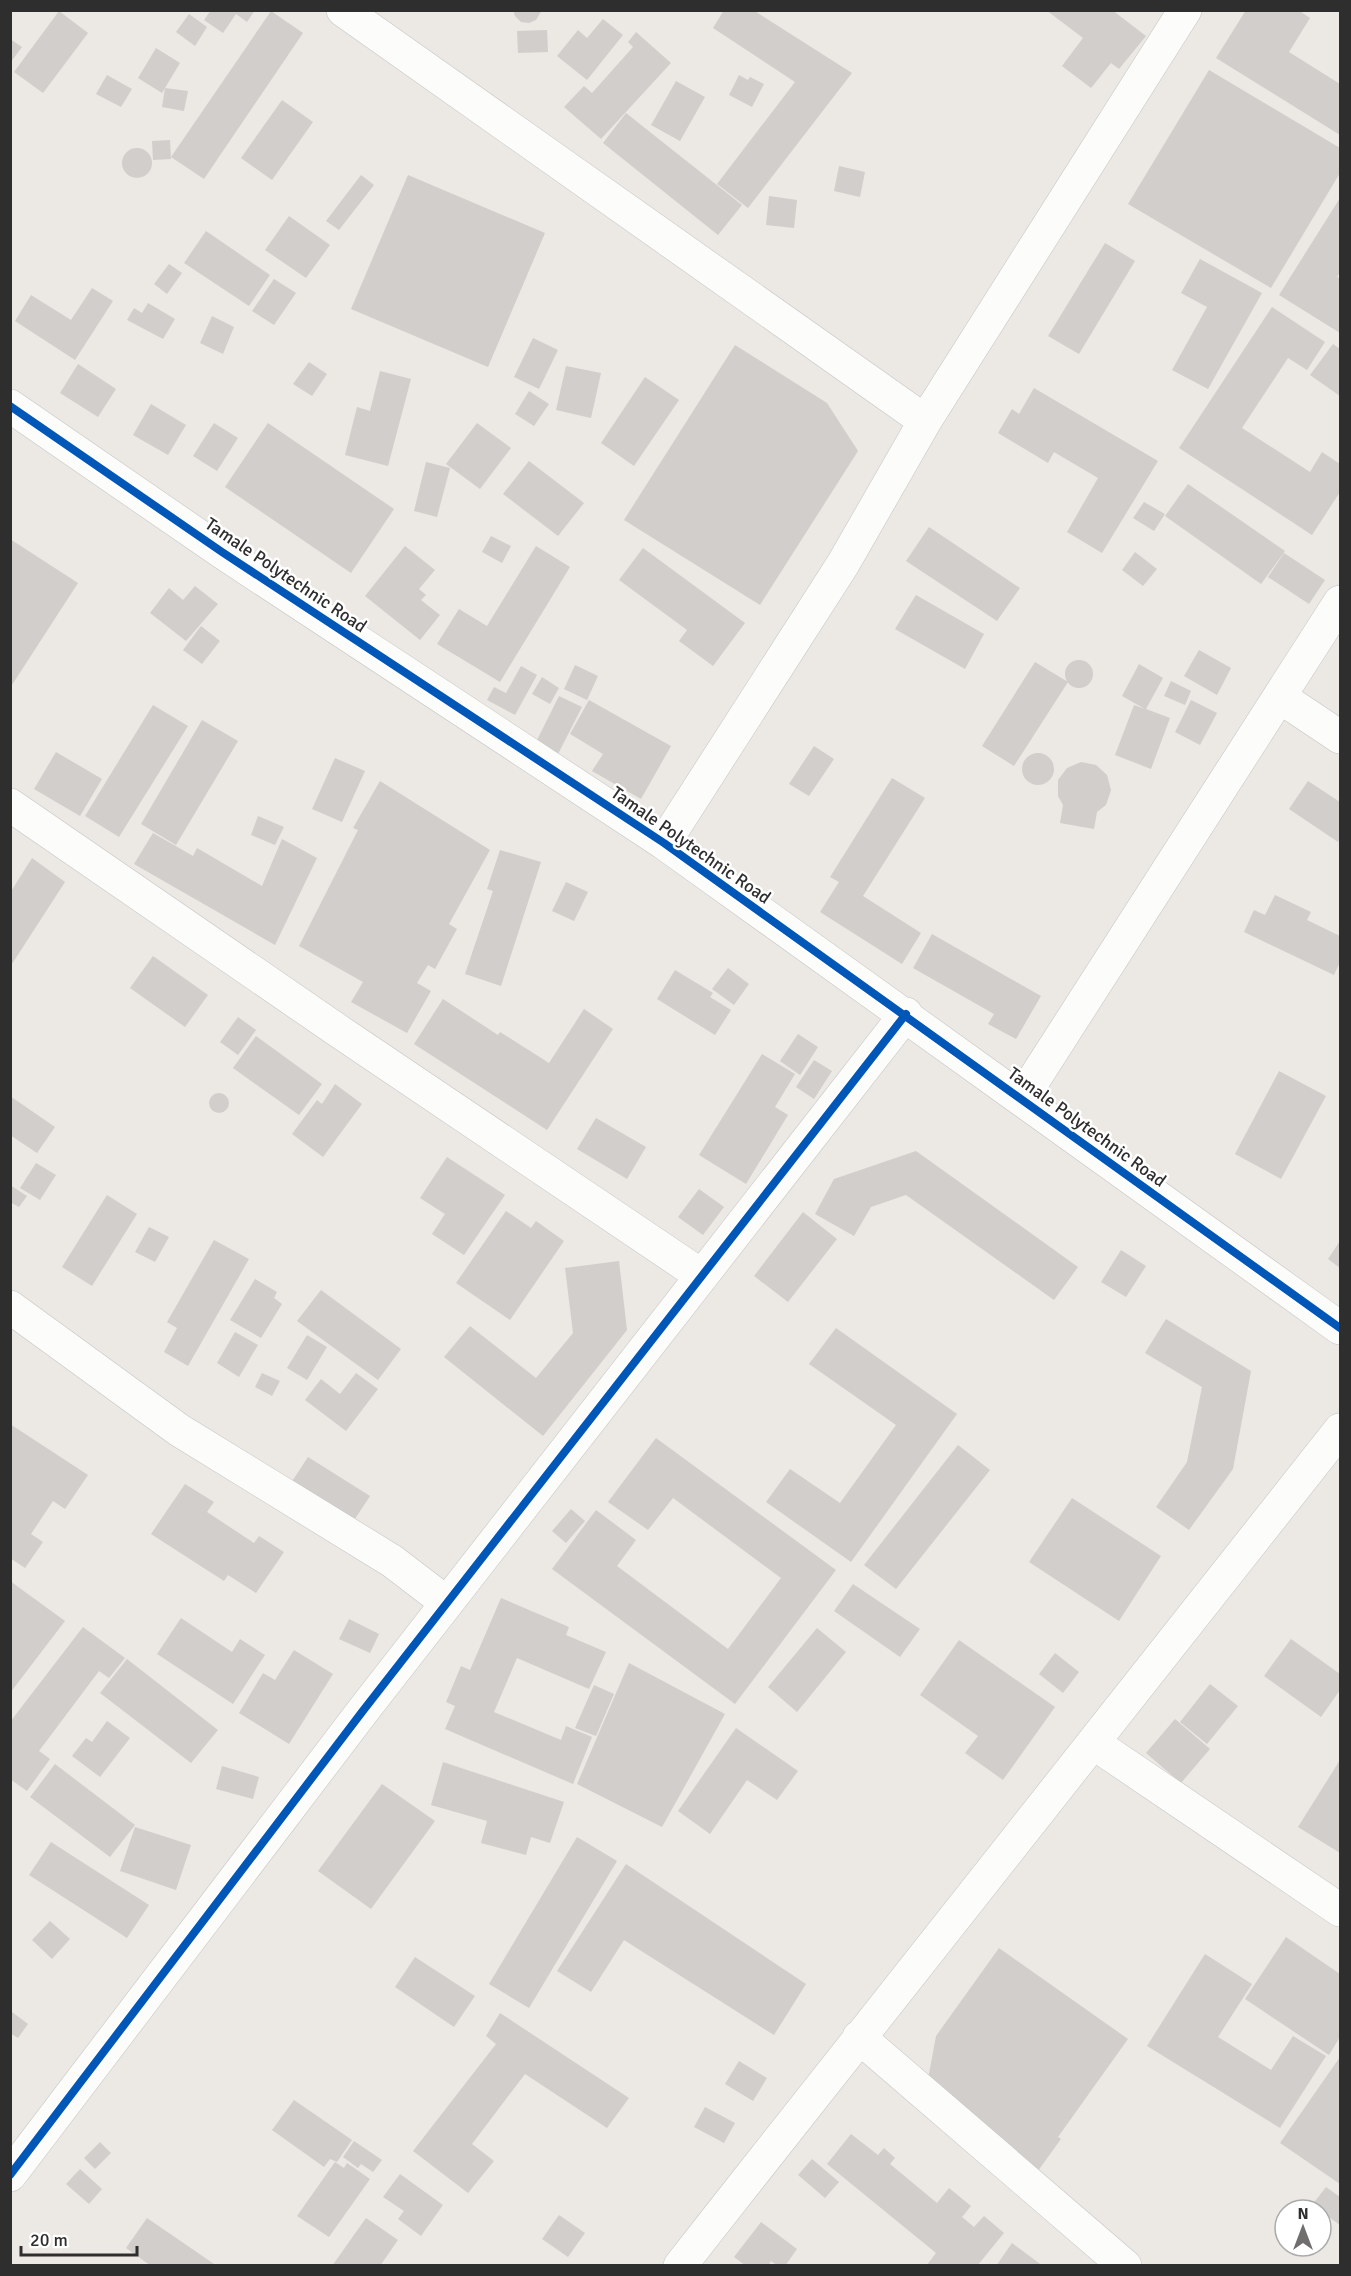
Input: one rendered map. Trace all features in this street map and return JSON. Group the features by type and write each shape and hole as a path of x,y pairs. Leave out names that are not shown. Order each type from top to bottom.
{"street":[{"path":"343,10 925,422"},
{"path":"664,843 843,564 925,422 1185,11"},
{"name":"Tamale Polytechnic Road","path":"10,406 222,552 664,843 906,1014 1341,1328"},
{"path":"1022,1098 1341,602"},
{"path":"1280,697 1341,737"},
{"path":"10,805 340,1032 702,1276"},
{"path":"10,2175 447,1604 906,1014"},
{"path":"10,1307 179,1430 392,1561 447,1604"},
{"path":"680,2265 859,2037 1095,1744 1341,1430"},
{"path":"1095,1744 1341,1910"},
{"path":"859,2037 1125,2265"}],"building":[{"path":"211,10 255,10 247,22 236,14 223,33 204,20"},
{"path":"513,10 542,10 536,20 529,23 521,22"},
{"path":"724,10 753,10 852,73 748,208 717,184 795,82 713,28"},
{"path":"1046,10 1112,10 1146,36 1119,69 1111,63 1091,88 1062,66 1083,38"},
{"path":"1246,10 1298,10 1310,18 1289,52 1340,84 1340,135 1216,58"},
{"path":"59,11 88,33 43,93 14,72"},
{"path":"271,11 303,33 204,179 171,157"},
{"path":"189,14 207,27 195,46 176,32"},
{"path":"603,19 623,35 587,80 557,56 578,30 587,38"},
{"path":"547,30 548,52 518,53 517,31"},
{"path":"636,32 671,63 601,139 564,107 584,86 592,93 633,47 628,42"},
{"path":"10,39 22,47 10,63"},
{"path":"156,48 180,63 162,93 138,78"},
{"path":"1209,70 1340,148 1340,173 1271,288 1128,204"},
{"path":"107,75 132,89 121,107 96,94"},
{"path":"739,75 748,80 750,77 764,84 752,107 729,95"},
{"path":"676,81 705,97 680,141 651,125"},
{"path":"165,88 188,91 184,111 162,107"},
{"path":"282,100 313,122 272,180 241,158"},
{"path":"626,113 742,205 718,235 603,143"},
{"path":"170,140 171,159 153,160 152,141"},
{"path":"137,148 148,152 152,163 148,174 137,178 126,174 122,163 126,152"},
{"path":"839,166 865,172 860,197 834,191"},
{"path":"361,175 374,185 339,230 326,221"},
{"path":"408,175 545,233 488,367 351,309"},
{"path":"769,196 797,200 794,228 766,225"},
{"path":"1340,198 1340,272 1337,277 1340,279 1340,333 1279,295"},
{"path":"289,216 330,245 306,278 265,250"},
{"path":"206,231 270,275 249,306 184,263"},
{"path":"1105,243 1135,261 1079,354 1048,336"},
{"path":"1200,259 1262,293 1208,389 1172,370 1207,307 1181,293"},
{"path":"169,264 182,273 167,294 154,284"},
{"path":"274,279 296,293 274,325 252,311"},
{"path":"92,288 113,301 75,360 15,321 31,295 71,320"},
{"path":"148,303 175,319 163,339 127,320 134,308 142,313"},
{"path":"1272,307 1325,342 1307,370 1288,358 1242,428 1310,472 1322,452 1340,464 1340,492 1312,535 1179,448"},
{"path":"212,316 234,327 223,354 200,343"},
{"path":"533,338 558,350 539,389 514,377"},
{"path":"1333,344 1340,349 1340,396 1310,375"},
{"path":"735,345 827,403 858,451 760,605 624,520"},
{"path":"309,362 327,374 312,396 293,384"},
{"path":"78,364 116,389 98,417 60,393"},
{"path":"566,366 601,373 591,418 556,410"},
{"path":"380,371 411,379 388,466 345,455 357,407 370,411"},
{"path":"645,377 679,400 634,466 601,443"},
{"path":"1034,388 1158,461 1102,553 1067,532 1098,478 1054,452 1048,463 998,433 1012,409 1019,414"},
{"path":"529,391 549,404 534,426 515,414"},
{"path":"151,404 186,425 168,455 133,435"},
{"path":"214,423 238,438 217,471 193,456"},
{"path":"268,423 394,509 351,573 225,487"},
{"path":"477,423 511,448 480,489 446,464"},
{"path":"529,461 584,503 558,536 503,494"},
{"path":"426,462 450,468 437,517 414,511"},
{"path":"1188,484 1285,551 1261,584 1165,516"},
{"path":"1144,502 1165,514 1154,531 1133,518"},
{"path":"929,527 1020,588 997,621 906,561"},
{"path":"491,536 511,546 502,563 482,552"},
{"path":"10,539 78,583 10,688"},
{"path":"405,546 435,570 419,589 426,595 421,600 440,615 420,640 365,596"},
{"path":"536,546 570,567 500,682 437,644 459,609 487,626"},
{"path":"643,548 745,623 713,666 679,641 687,630 619,580"},
{"path":"1135,552 1157,569 1143,586 1122,570"},
{"path":"1284,553 1325,580 1309,604 1268,577"},
{"path":"195,586 218,604 186,641 150,613 169,588 183,600"},
{"path":"916,595 984,634 965,669 895,629"},
{"path":"201,626 220,641 202,664 183,650"},
{"path":"1199,650 1231,668 1217,695 1184,676"},
{"path":"1079,660 1089,664 1093,674 1089,684 1079,688 1069,684 1065,674 1069,664"},
{"path":"1035,662 1068,682 1014,766 982,746"},
{"path":"1139,664 1163,678 1146,709 1170,718 1151,769 1115,755 1134,705 1145,709 1122,696"},
{"path":"575,665 598,676 587,700 564,689"},
{"path":"521,666 537,675 515,715 487,700 494,687 506,693"},
{"path":"542,677 559,688 550,704 532,694"},
{"path":"1171,681 1191,691 1185,705 1164,696"},
{"path":"559,696 582,707 558,754 536,742"},
{"path":"589,700 671,746 641,799 592,771 603,754 570,734"},
{"path":"1191,700 1217,713 1200,745 1175,732"},
{"path":"153,705 188,726 119,837 85,816"},
{"path":"202,720 238,741 176,845 141,824"},
{"path":"814,746 834,759 809,796 789,784"},
{"path":"56,752 102,779 80,816 34,789"},
{"path":"1038,753 1049,758 1054,769 1049,780 1038,785 1027,780 1022,769 1027,758"},
{"path":"335,758 365,771 342,822 312,809"},
{"path":"1081,762 1096,765 1107,775 1111,790 1106,805 1097,812 1094,829 1060,823 1063,805 1058,796 1058,780 1067,768"},
{"path":"892,778 925,798 863,896 921,933 902,964 820,912 839,882 830,877"},
{"path":"380,781 490,850 449,924 457,929 435,969 428,965 417,983 431,991 407,1033 351,1002 363,982 299,946 358,830 353,828"},
{"path":"1308,781 1340,802 1338,842 1289,809"},
{"path":"258,816 284,827 275,845 251,835"},
{"path":"153,833 193,856 197,848 262,886 282,839 317,858 275,945 134,864"},
{"path":"500,850 541,862 501,986 465,974 493,891 487,889"},
{"path":"32,858 65,882 10,967 10,893"},
{"path":"566,882 588,892 574,921 552,911"},
{"path":"1275,895 1311,912 1307,920 1340,936 1340,962 1334,975 1244,932 1254,910 1265,915"},
{"path":"932,934 1041,996 1016,1039 988,1024 994,1014 913,968"},
{"path":"153,956 208,995 185,1027 130,988"},
{"path":"728,968 749,984 734,1005 712,989"},
{"path":"675,970 713,993 710,997 731,1010 715,1035 657,999"},
{"path":"443,999 498,1035 500,1032 549,1063 584,1009 613,1029 547,1130 414,1044"},
{"path":"238,1017 256,1030 238,1055 220,1042"},
{"path":"798,1034 818,1047 800,1075 780,1061"},
{"path":"256,1036 322,1084 299,1115 233,1068"},
{"path":"762,1054 795,1074 775,1107 788,1115 746,1184 699,1155"},
{"path":"814,1060 832,1071 814,1099 796,1087"},
{"path":"1279,1071 1326,1096 1281,1179 1235,1154"},
{"path":"335,1084 362,1104 323,1157 292,1134 317,1100 322,1104"},
{"path":"215,1093 223,1093 229,1099 229,1107 223,1113 215,1113 209,1107 209,1099"},
{"path":"10,1096 55,1127 37,1153 10,1135"},
{"path":"596,1118 646,1147 627,1179 577,1149"},
{"path":"916,1151 1078,1267 1054,1300 906,1195 871,1207 854,1236 815,1214 834,1179"},
{"path":"447,1157 505,1195 464,1255 432,1234 445,1214 420,1198"},
{"path":"36,1163 56,1175 40,1200 20,1188"},
{"path":"10,1185 27,1196 19,1207 10,1202"},
{"path":"699,1189 724,1207 703,1235 678,1217"},
{"path":"107,1195 137,1214 92,1286 62,1267"},
{"path":"506,1211 531,1228 536,1221 564,1241 510,1320 456,1283"},
{"path":"803,1212 837,1239 788,1302 754,1276"},
{"path":"149,1227 169,1237 155,1262 135,1252"},
{"path":"214,1240 249,1259 188,1366 164,1352 177,1328 167,1322"},
{"path":"1340,1241 1340,1268 1328,1259"},
{"path":"1121,1250 1146,1266 1126,1297 1101,1282"},
{"path":"619,1261 627,1330 543,1436 444,1357 470,1326 536,1378 573,1333 565,1268"},
{"path":"255,1279 277,1292 274,1298 282,1304 261,1338 230,1320"},
{"path":"321,1290 401,1349 378,1380 297,1321"},
{"path":"1166,1319 1251,1371 1233,1469 1189,1530 1156,1507 1187,1462 1202,1387 1145,1353"},
{"path":"836,1328 957,1414 851,1562 766,1502 790,1469 840,1503 896,1425 809,1364"},
{"path":"235,1332 258,1345 239,1377 217,1363"},
{"path":"307,1335 327,1347 307,1380 287,1368"},
{"path":"262,1373 280,1381 272,1396 255,1387"},
{"path":"356,1373 378,1389 346,1431 305,1400 321,1379 340,1394"},
{"path":"10,1424 88,1475 65,1509 53,1501 31,1534 43,1542 25,1568 10,1558"},
{"path":"656,1438 836,1570 735,1704 552,1569 596,1510 636,1540 617,1566 728,1649 781,1578 673,1498 648,1530 608,1502"},
{"path":"958,1445 990,1470 896,1589 864,1565"},
{"path":"308,1457 370,1496 351,1525 289,1486"},
{"path":"185,1484 214,1502 207,1512 254,1543 259,1536 284,1552 256,1593 228,1575 224,1581 151,1534"},
{"path":"1072,1498 1161,1556 1119,1621 1029,1562"},
{"path":"571,1509 585,1521 566,1543 552,1531"},
{"path":"10,1581 65,1621 10,1693"},
{"path":"853,1584 920,1629 900,1657 834,1611"},
{"path":"501,1598 569,1627 566,1635 606,1652 589,1689 517,1658 494,1712 561,1740 566,1726 592,1737 573,1784 445,1729 455,1706 446,1702 461,1666 470,1670"},
{"path":"181,1618 232,1652 240,1639 265,1655 233,1704 157,1654"},
{"path":"349,1619 379,1634 370,1653 339,1639"},
{"path":"83,1627 125,1658 109,1678 99,1671 39,1751 50,1759 27,1791 10,1779 10,1722"},
{"path":"817,1628 846,1652 797,1712 768,1687"},
{"path":"1291,1639 1340,1674 1340,1690 1321,1717 1264,1676"},
{"path":"959,1640 1055,1707 1003,1780 965,1753 978,1736 920,1695"},
{"path":"294,1650 333,1674 289,1744 239,1713 263,1673 275,1680"},
{"path":"1055,1653 1079,1672 1063,1693 1039,1674"},
{"path":"127,1659 218,1730 191,1763 100,1693"},
{"path":"629,1663 725,1714 662,1827 577,1784"},
{"path":"1210,1684 1238,1706 1207,1744 1180,1722"},
{"path":"594,1685 614,1694 596,1736 575,1728"},
{"path":"1175,1719 1210,1749 1181,1783 1146,1753"},
{"path":"107,1721 130,1738 100,1777 72,1756 86,1738 92,1742"},
{"path":"736,1728 798,1771 777,1800 747,1780 710,1834 678,1811"},
{"path":"1340,1760 1340,1853 1298,1827"},
{"path":"443,1762 564,1802 550,1843 531,1837 526,1855 481,1843 487,1821 431,1805"},
{"path":"55,1764 135,1825 110,1857 30,1797"},
{"path":"222,1766 259,1777 253,1799 216,1789"},
{"path":"382,1784 435,1821 371,1909 318,1871"},
{"path":"135,1827 191,1845 176,1890 120,1871"},
{"path":"577,1837 617,1861 529,2008 489,1984"},
{"path":"51,1842 149,1905 127,1938 29,1875"},
{"path":"626,1864 806,1984 774,2035 624,1940 591,1992 557,1971"},
{"path":"50,1921 70,1939 52,1959 32,1940"},
{"path":"1286,1937 1340,1974 1340,2037 1329,2055 1245,1999"},
{"path":"999,1948 1128,2039 1058,2137 1061,2139 1035,2175 926,2090 936,2036"},
{"path":"1205,1954 1252,1984 1218,2037 1271,2070 1293,2036 1326,2056 1280,2128 1147,2046"},
{"path":"415,1957 475,1996 454,2027 395,1987"},
{"path":"12,2012 28,2024 18,2038 10,2033"},
{"path":"500,2013 629,2098 607,2128 525,2074 472,2144 494,2161 468,2193 413,2151 496,2044 486,2036"},
{"path":"1340,2057 1340,2184 1280,2143"},
{"path":"739,2061 767,2078 753,2101 725,2084"},
{"path":"294,2100 352,2140 337,2162 330,2159 324,2167 272,2130"},
{"path":"705,2107 735,2123 724,2143 694,2127"},
{"path":"851,2134 878,2155 884,2148 895,2158 890,2164 937,2203 949,2188 971,2206 962,2217 974,2227 984,2216 1004,2233 977,2266 926,2266 936,2253 827,2164"},
{"path":"354,2141 382,2160 373,2172 361,2164 358,2168 343,2157"},
{"path":"100,2142 111,2153 95,2169 84,2158"},
{"path":"812,2159 839,2182 825,2198 798,2175"},
{"path":"335,2162 344,2168 347,2163 370,2179 329,2237 297,2216"},
{"path":"80,2169 102,2189 89,2204 66,2184"},
{"path":"400,2174 443,2205 421,2236 398,2219 404,2211 383,2197"},
{"path":"1326,2187 1340,2197 1340,2225 1333,2220 1333,2198 1317,2198"},
{"path":"559,2215 585,2233 568,2257 542,2239"},
{"path":"147,2218 217,2266 151,2266 126,2248"},
{"path":"366,2218 398,2240 380,2266 332,2266"},
{"path":"761,2222 797,2249 785,2266 778,2266 771,2261 768,2266 746,2266 734,2257"},
{"path":"1012,2243 1043,2266 996,2266"}],"cycle path":[{"path":"10,406 222,552 664,843 1340,1328"},
{"path":"10,2175 362,1712 906,1014"}]}
